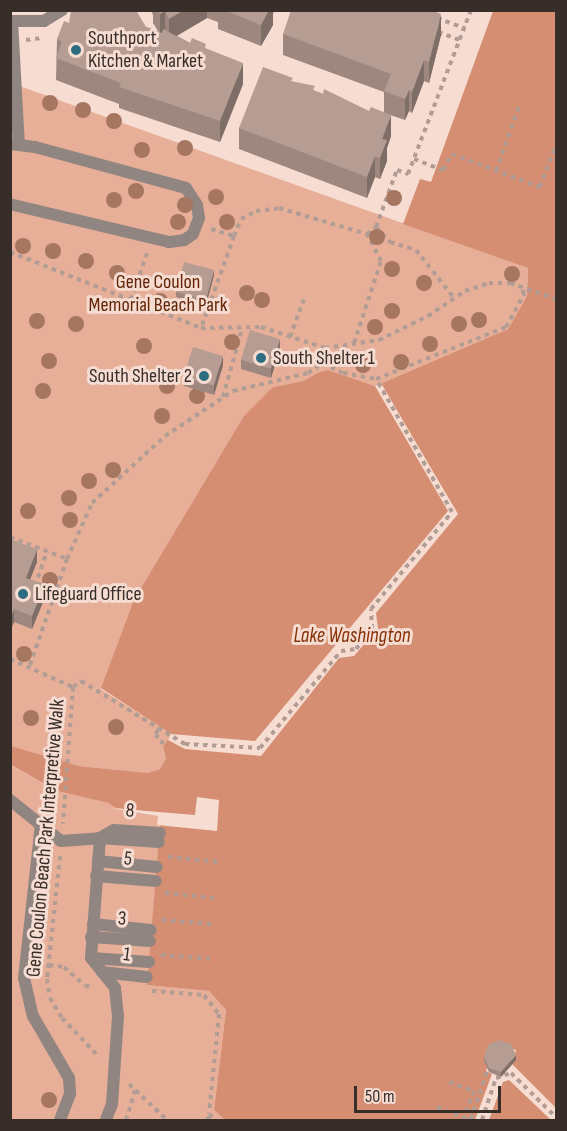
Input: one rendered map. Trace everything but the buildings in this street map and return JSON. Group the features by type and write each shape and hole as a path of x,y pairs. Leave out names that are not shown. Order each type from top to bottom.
{"lane":[{"path":"10,204 152,238 184,240 193,234 196,225 197,205 186,189 15,145 11,21 44,21 62,10"},
{"path":"10,800 62,840 159,838"},
{"path":"41,824 24,978 26,997 69,1078 70,1094 60,1120"},
{"path":"100,838 91,958 115,988 118,1016 112,1104 106,1120"},
{"path":"98,861 157,861"},
{"name":"5","path":"96,876 155,886"},
{"name":"3","path":"92,930 151,941"},
{"path":"91,958 151,941"},
{"name":"1","path":"102,972 147,977"}],"path":[{"path":"367,234 376,227 397,170 408,174 471,10"},
{"path":"437,18 465,28"},
{"path":"428,29 460,40"},
{"path":"496,171 520,104"},
{"path":"414,159 443,170 452,154 540,187 556,144"},
{"path":"201,328 241,219 256,211 279,208 367,234 381,261 354,344"},
{"path":"196,225 234,236"},
{"path":"376,227 390,242 416,250 454,298"},
{"path":"131,300 152,238"},
{"path":"10,252 201,328 261,327 325,348 379,340 428,316 454,298 489,283 510,283 556,300"},
{"path":"323,363 343,373 376,379 506,327 524,294 522,288"},
{"path":"290,337 304,299"},
{"path":"223,397 242,329"},
{"path":"323,363 325,348"},
{"path":"30,665 67,559 92,503 165,436 223,397 249,384 288,381 323,363"},
{"path":"73,687 81,681 158,730 185,744 260,748 341,651 356,649 372,629 371,609 452,512 376,379"},
{"path":"10,537 67,559"},
{"path":"47,551 34,586 55,595"},
{"name":"Gene Coulon Beach Park Interpretive Walk","path":"10,659 30,665 73,687 66,798 49,964 50,998 62,1018 167,1120"},
{"path":"158,730 155,735 163,740 161,745"},
{"path":"157,861 220,862"},
{"path":"155,886 215,898"},
{"path":"151,941 212,924"},
{"path":"151,941 211,959"},
{"path":"49,964 64,967 85,986 115,988"},
{"path":"148,991 204,995 219,1014 211,1116 206,1120"},
{"path":"437,1107 465,1119 471,1119 488,1072"},
{"path":"482,1120 496,1078 512,1073 556,1117"},
{"path":"448,1082 474,1091 465,1119"},
{"path":"126,1120 135,1090"},
{"path":"211,1116 216,1120"}],"green space":[{"name":"Gene Coulon Memorial Beach Park","path":"11,83 528,268 527,296 508,329 375,386 328,370 303,381 273,387 101,689 171,734 163,747 166,758 160,769 148,773 79,766 12,747 11,761"},
{"path":"10,765 57,791 108,803 116,808 161,813 148,985 209,991 226,1010 214,1110 225,1120 11,1120"}],"water":[{"name":"Lake Washington","path":"493,11 556,11 556,1120 225,1120 214,1110 226,1010 209,991 147,985 161,813 116,808 108,803 57,791 11,765 11,746 79,766 148,773 160,769 166,758 163,747 171,734 101,688 134,600 244,416 273,387 303,381 328,370 375,386 508,329 527,296 528,268 403,224 420,179 431,182"}],"pier":[{"path":"381,383 458,514 376,613 378,628 354,656 339,658 261,756 185,749 168,740 171,734 255,741 448,511 375,386"},
{"path":"197,797 219,800 217,831 157,825 158,816 110,808 195,815"},
{"path":"494,1042 516,1050 512,1064 556,1108 556,1120 551,1120 509,1080 503,1082 489,1120 475,1120 492,1074 486,1071"}],"place":[{"name":"Southport Kitchen & Market","path":"76,50"},
{"name":"South Shelter 1","path":"261,358"},
{"name":"South Shelter 2","path":"204,376"},
{"name":"Lifeguard Office","path":"23,594"}]}
